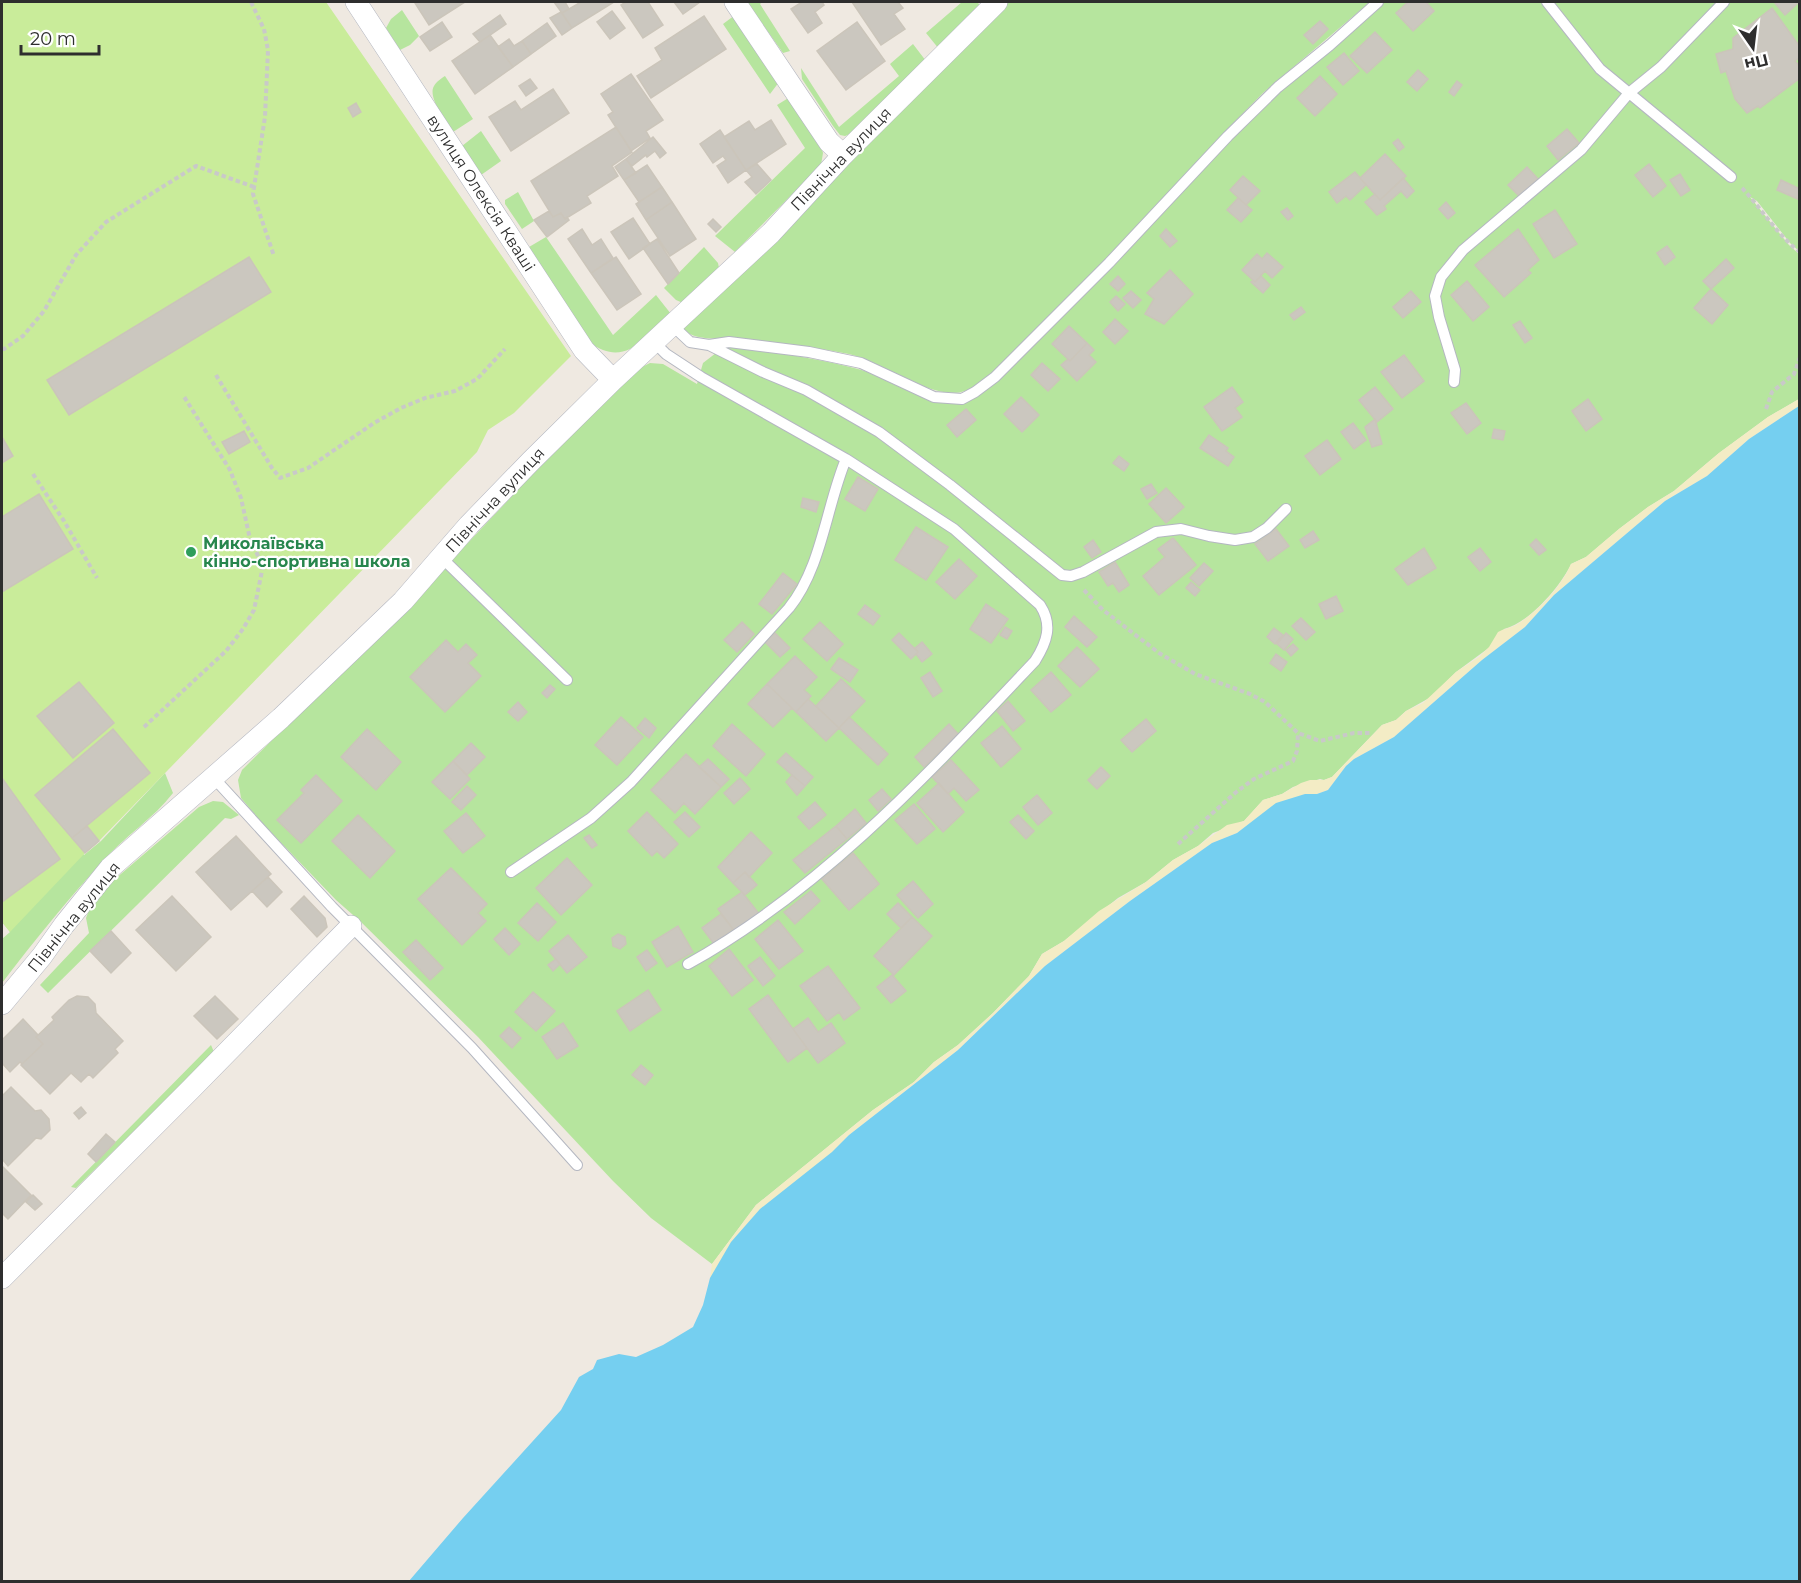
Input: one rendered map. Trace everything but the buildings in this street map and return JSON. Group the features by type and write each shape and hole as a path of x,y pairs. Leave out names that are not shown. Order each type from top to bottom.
{"street":[{"name":"вулиця Олексія Кваші","path":"356,2 584,350 613,380"},
{"path":"735,2 829,142 843,155"},
{"name":"Північна вулиця","path":"2,1004 110,868 281,718 403,601 469,525 531,460 771,232 843,155 997,2"},
{"path":"2,1278 351,926"}],"lane":[{"path":"673,326 690,342 709,345 729,342 809,352 861,363 933,397 962,399 995,377 1109,263 1228,136 1270,96 1378,2"},
{"path":"1547,2 1600,69 1731,177"},
{"path":"1454,382 1455,370 1435,296 1441,277 1463,250 1581,150 1629,93 1661,67 1724,2"},
{"path":"655,343 666,354 701,376 846,459 954,529 1040,605 1046,614 1048,631 1045,646 1035,661 984,716 876,824 762,919 728,942 688,964"},
{"path":"709,345 806,390 879,432 950,484 1062,575 1071,576 1156,532 1181,529 1235,540 1253,537 1267,528 1286,509"},
{"path":"511,872 591,818 631,782 789,609 798,597 824,535 846,459"},
{"path":"442,558 567,680"},
{"path":"213,777 351,926 472,1048 577,1165"}],"path":[{"path":"251,2 264,29 268,50 264,117 253,194 274,256"},
{"path":"2,349 23,336 44,311 76,255 106,222 196,166 254,187"},
{"path":"1731,177 1759,206 1789,244 1800,252"},
{"path":"216,375 280,478 308,468 374,423 401,408 424,398 455,391 477,379 505,349"},
{"path":"1766,408 1772,392 1794,374 1800,357"},
{"path":"144,727 225,651 243,629 254,610 263,566 250,538 241,498 230,470 183,395"},
{"path":"33,474 97,578"},
{"path":"1071,576 1103,610 1159,653 1195,674 1250,694 1265,702 1298,733 1320,741 1354,733 1370,733"},
{"path":"1178,844 1254,779 1293,761 1297,751 1298,733"}],"green space":[{"name":"Миколаївська кінно-спортивна школа","path":"2,2 326,2 571,356 514,413 488,430 477,452 10,932 2,922"},
{"path":"747,2 762,2 760,4 790,51 783,53"},
{"path":"962,2 977,2 981,6 939,49 926,33"},
{"path":"1006,2 1370,2 1263,93 1217,140 1180,185 989,377 971,389 952,393 938,391 849,354 730,338 705,338 687,333 683,329"},
{"path":"1384,2 1799,2 1799,251 1757,201 1750,197 1799,254 1799,399 1768,417 1719,453 1674,491 1619,529 1586,557 1571,564 1560,583 1534,612 1504,629 1490,647 1456,672 1431,697 1406,711 1396,720 1382,725 1332,777 1293,787 1282,794 1263,800 1244,821 1213,833 1198,846 1173,860 1146,882 1118,898 1064,941 1042,954 1029,976 958,1045 934,1062 914,1082 873,1110 756,1205 712,1264 651,1218 613,1181 478,1037 336,900 263,824 241,798 238,780 242,770 431,582 580,424 634,371 650,363 663,364 697,384 703,363 725,346 792,355 858,369 922,397 948,403 962,402 1113,266 1231,139 1281,90"},
{"path":"402,10 419,36 410,45 400,50 386,28 391,19"},
{"path":"735,15 779,82 770,94 723,24"},
{"path":"913,44 926,61 850,134 840,135 802,79 801,68 839,127 899,76 890,64"},
{"path":"445,76 473,119 453,132 433,97 434,86"},
{"path":"790,97 820,142 823,153 821,165 735,252 715,236 805,148 777,105"},
{"path":"481,131 501,161 481,175 462,146"},
{"path":"518,192 534,221 522,229 505,204 505,200"},
{"path":"546,237 613,335 656,295 671,314 643,341 624,351 602,350 589,342 529,247"},
{"path":"704,247 718,263 719,268 683,303 676,300 664,288"},
{"path":"2,746 84,855 101,841 165,773 173,793 157,811 112,851 51,920 2,983 2,939 10,932 2,922"},
{"path":"213,801 223,802 239,815 231,819 225,818 48,993 40,985 89,933 86,918 91,905 115,879 199,807"},
{"path":"211,1045 214,1052 76,1188 71,1187"}],"sand":[{"path":"1799,399 1799,406 1749,439 1707,476 1665,501 1554,595 1525,627 1482,660 1394,737 1354,759 1328,790 1317,794 1305,794 1249,824 1237,833 1212,843 1130,901 1045,966 958,1050 849,1135 710,1278 712,1264 756,1205 873,1110 914,1082 934,1062 958,1045 1029,976 1042,954 1064,941 1099,911 1146,882 1173,860 1198,846 1227,825 1244,821 1263,800 1282,794 1310,780 1324,780 1332,777 1382,725 1396,720 1406,711 1423,703 1456,672 1479,657 1489,647 1498,632 1516,625 1532,613 1555,590 1571,564 1586,557 1619,529 1674,491 1719,453 1768,417"}],"water":[{"path":"1799,406 1799,1581 409,1581 561,1410 579,1377 593,1369 597,1360 619,1354 636,1357 663,1345 693,1327 703,1305 710,1278 731,1242 760,1209 832,1152 849,1135 958,1050 1045,966 1130,901 1212,843 1237,833 1276,803 1328,790 1354,759 1394,737 1482,660 1525,627 1554,595 1665,501 1707,476 1749,439"}],"place":[{"name":"Миколаївська кінно-спортивна школа","path":"191,552"}]}
